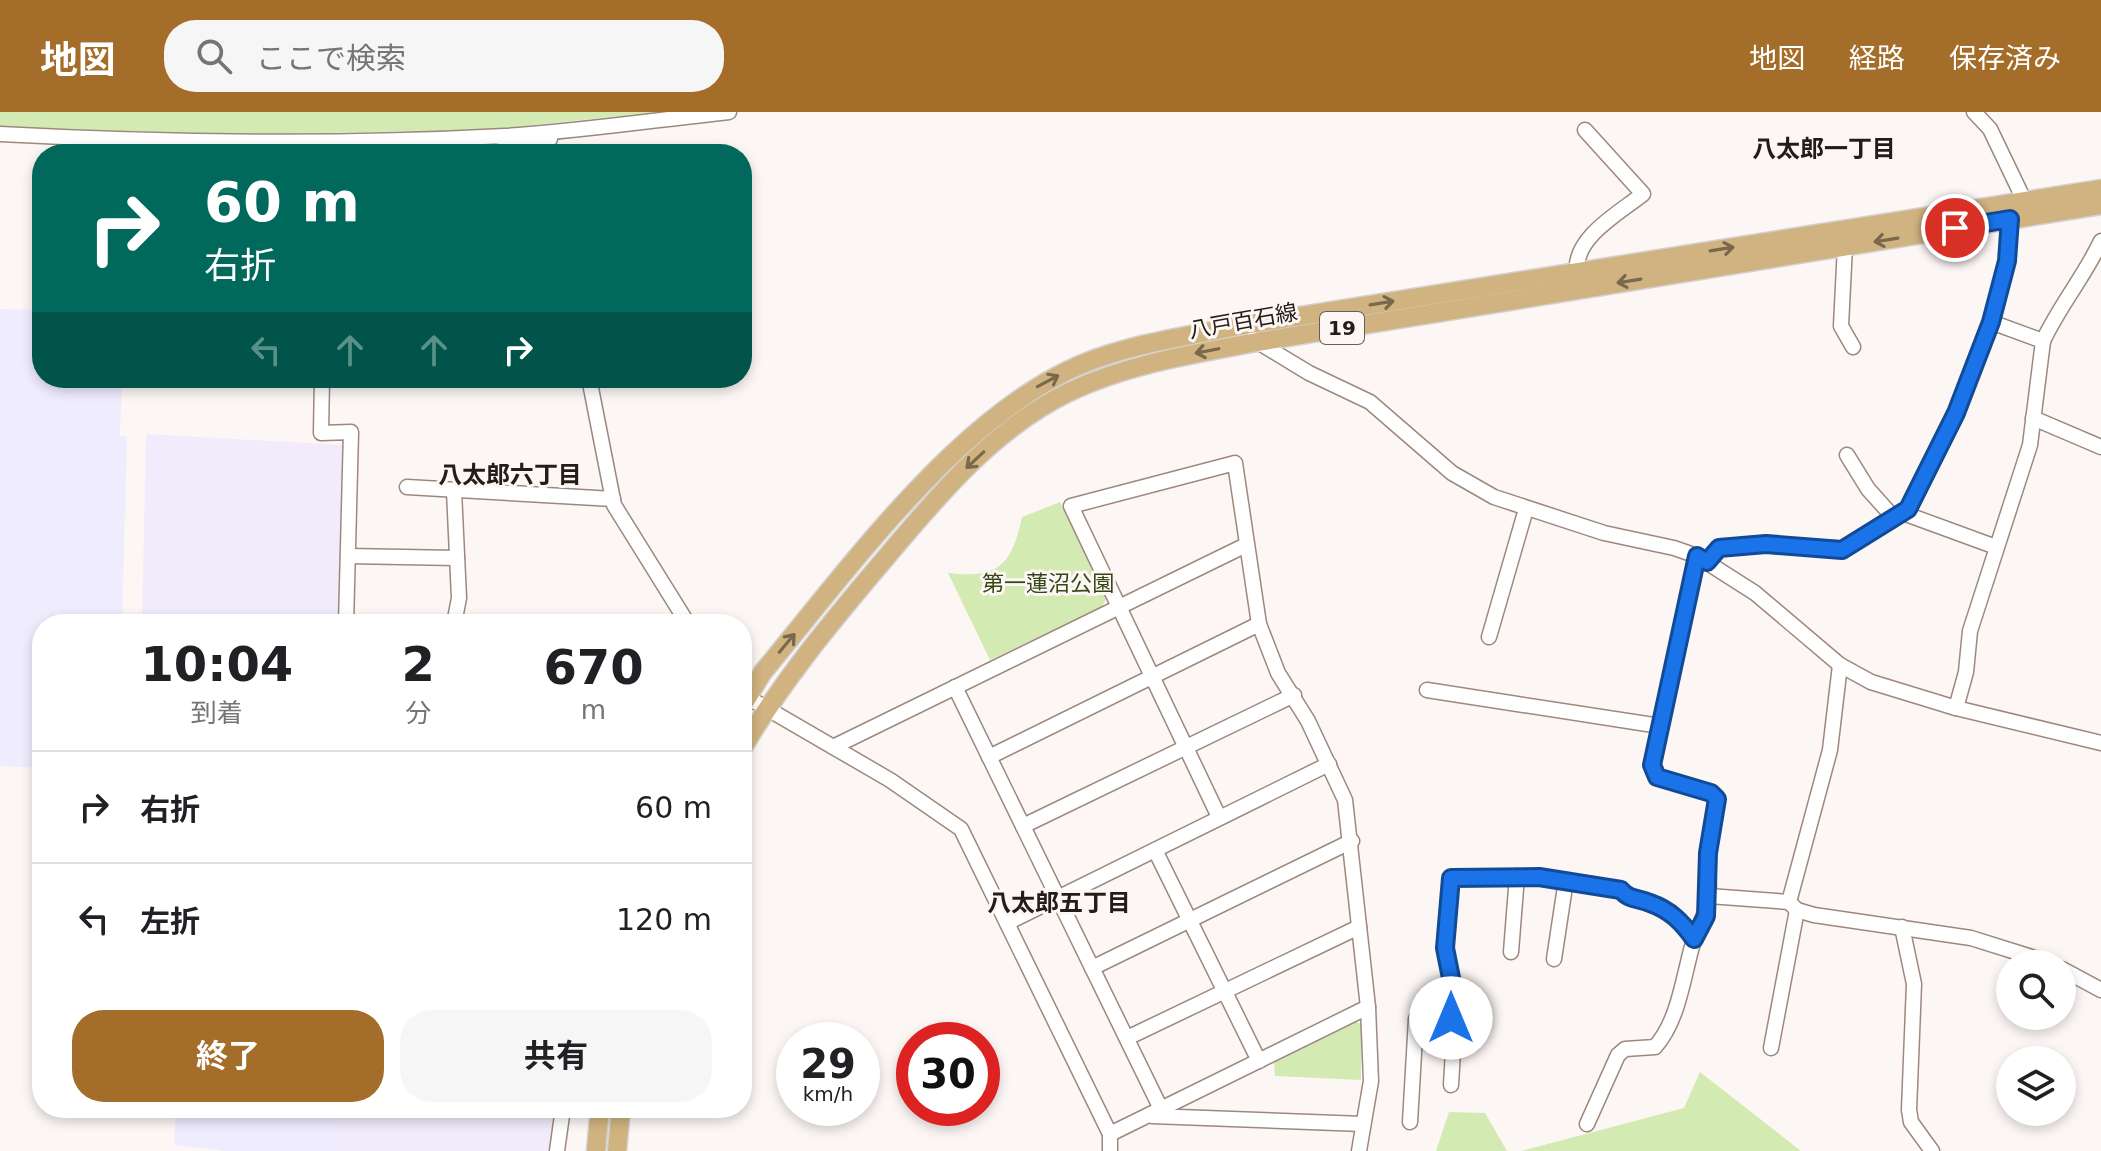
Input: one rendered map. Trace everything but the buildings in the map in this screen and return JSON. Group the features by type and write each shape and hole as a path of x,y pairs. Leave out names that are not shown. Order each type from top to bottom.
{"main road":[{"name":"八戸百石線","path":"752,687 946,460 1026,393 1069,369 1108,355 1237,326 2101,189"},
{"name":"八戸百石線","path":"752,732 798,662 976,457 1034,413 1068,393 1145,364 1257,342 2101,205"},
{"path":"596,1151 599,1118"},
{"path":"617,1151 620,1118"}],"street":[{"path":"0,134 146,142 327,143 508,136 729,112"},
{"path":"1974,112 1990,129 2025,202"},
{"path":"528,144 570,135 584,127"},
{"path":"1577,272 1579,252 1588,239 1643,194 1585,130"},
{"path":"1587,1124 1618,1055 1625,1049 1655,1047 1663,1038 1681,992 1694,939 1706,916 1708,853 1717,799 1711,793 1657,777 1652,765 1702,559 1719,548 1766,544 1842,550 1908,509 1956,413 1991,322 2007,261 2010,219"},
{"path":"1956,708 1966,672 1970,631 2022,476 2043,341 2056,312 2084,277 2101,241"},
{"path":"1845,246 1841,326 1853,347"},
{"path":"1991,322 2043,341"},
{"path":"1237,326 1257,342 1309,373 1370,402 1452,473 1494,497 1702,559 1755,593 1840,665 1871,682 1956,708 2101,743"},
{"path":"322,388 321,433 351,432 346,614"},
{"path":"591,388 613,499 649,565 681,614"},
{"path":"2033,418 2101,447"},
{"path":"1847,455 1868,489 1898,515 1996,547"},
{"path":"1219,817 1071,506 1235,463 1259,624 1278,673 1294,695 1345,800 1352,841 1368,1007 1371,1081 1359,1151"},
{"path":"407,487 613,499"},
{"path":"454,491 459,598 456,614"},
{"path":"1489,637 1526,509"},
{"path":"833,747 1246,545"},
{"path":"348,556 457,558"},
{"path":"989,757 1259,624"},
{"path":"1771,1048 1793,906 1830,750 1840,665"},
{"path":"955,687 1127,1038 1155,1112"},
{"path":"1427,690 1660,726"},
{"path":"1023,826 1294,695"},
{"path":"752,704 890,780 961,829 1110,1134 1110,1151"},
{"path":"1007,923 1329,764"},
{"path":"1092,968 1352,841"},
{"path":"1155,850 1259,1061"},
{"path":"1451,1085 1454,1033 1451,978 1445,948 1451,878 1517,876 1566,880 1621,890 1627,897 1648,902 1670,913 1694,939"},
{"path":"1511,952 1517,876"},
{"path":"1554,959 1566,880"},
{"path":"1709,896 1793,906 1971,938 2009,950"},
{"path":"1127,1038 1359,927"},
{"path":"1902,927 1914,984 1909,1110 1911,1122 1932,1151"},
{"path":"2076,977 2101,990"},
{"path":"1110,1134 1368,1007"},
{"path":"1410,1122 1416,1019 1451,1018"},
{"path":"1155,1112 1363,1124"},
{"path":"557,1151 562,1118"}],"shaded area":[{"path":"0,309 32,310 32,388 122,388 120,436 127,437 122,614 32,614 32,768 0,766"},
{"path":"146,434 343,445 339,614 142,614"},
{"path":"175,1118 335,1118 335,1151 226,1151 174,1145"},
{"path":"335,1118 558,1118 553,1151 335,1151"}],"green space":[{"path":"0,112 658,112 495,129 201,136 0,126"},
{"name":"第一蓮沼公園","path":"1060,502 1106,599 1102,607 990,660 948,573 979,574 991,571 1000,565 1013,547 1022,517"},
{"path":"1355,1021 1361,1024 1361,1080 1275,1076 1274,1061"},
{"path":"1700,1072 1801,1151 1521,1151 1684,1108"},
{"path":"1449,1112 1485,1113 1507,1151 1436,1151"}],"district":[{"name":"八太郎一丁目","path":"1824,149"},
{"name":"八太郎六丁目","path":"510,475"},
{"name":"八太郎五丁目","path":"1059,903"}],"route":[{"path":"1451,1018 1451,978 1445,948 1451,878 1539,877 1621,890 1627,897 1648,902 1670,913 1694,939 1706,916 1708,853 1717,799 1711,793 1657,777 1652,765 1697,556 1707,562 1719,548 1766,544 1842,550 1908,509 1971,377 1991,322 2007,261 2010,219 1955,228"}]}
